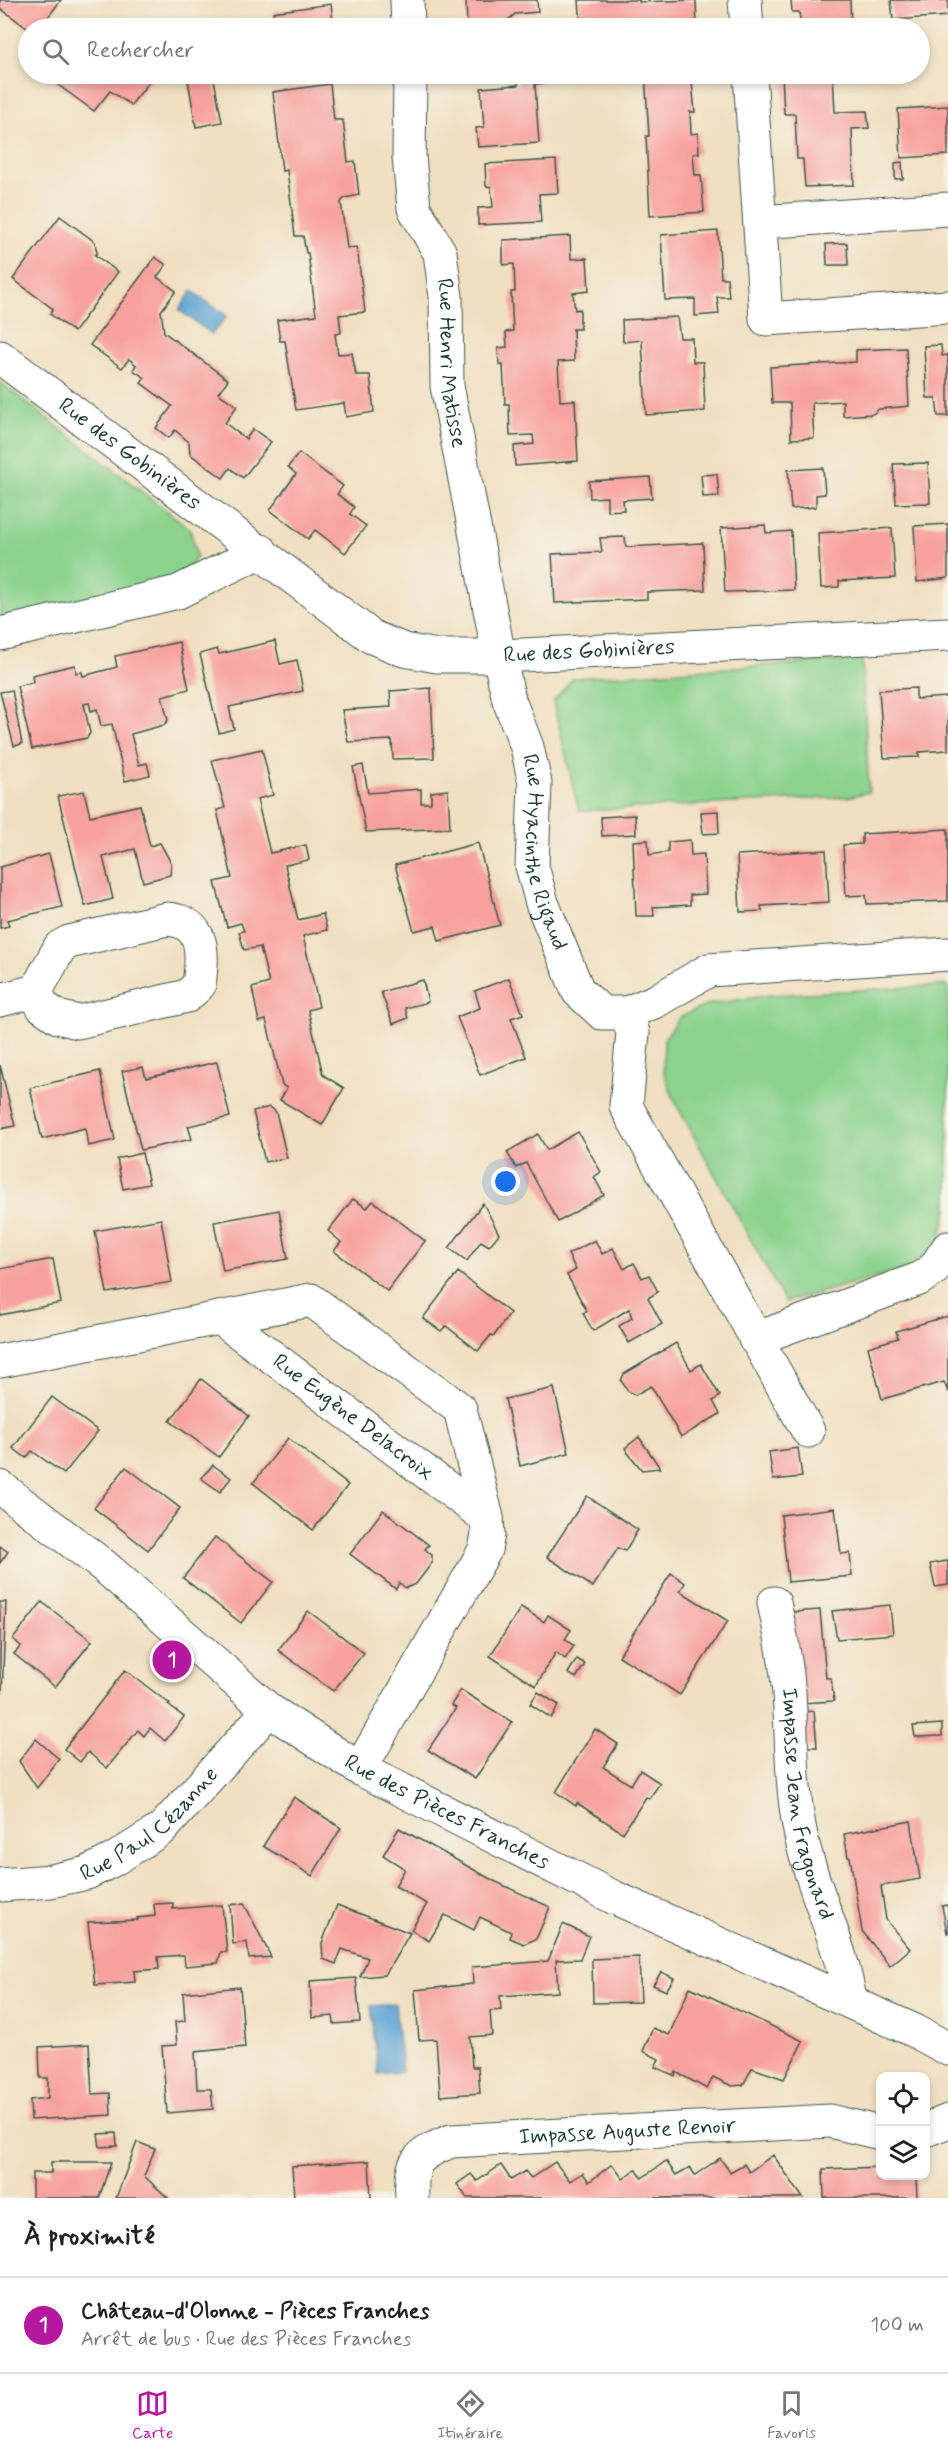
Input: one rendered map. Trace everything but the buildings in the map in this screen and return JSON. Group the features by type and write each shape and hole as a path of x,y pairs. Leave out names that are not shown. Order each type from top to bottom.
{"street":[{"path":"407,0 408,18"},
{"path":"745,0 746,18"},
{"name":"Rue Henri Matisse","path":"410,84 409,157 414,208 440,253 446,297 447,386 499,656"},
{"path":"751,84 766,319 948,307"},
{"path":"760,222 948,209"},
{"name":"Rue des Gobinières","path":"0,357 261,551 372,637 404,650 437,656 499,656 948,634"},
{"path":"0,634 178,592 261,551"},
{"name":"Rue Hyacinthe Rigaud","path":"499,656 509,700 527,747 535,783 532,866 542,903 578,991 602,1013 627,1014"},
{"path":"0,1000 36,991 60,947 69,942 167,919 179,920 196,933 201,949 199,985 187,996 78,1022 58,1017 42,1006 36,991"},
{"path":"808,1431 626,1106 633,1033 627,1014 656,1001 709,970 948,954"},
{"path":"755,1339 919,1279 934,1269 948,1248"},
{"path":"0,1361 311,1299 460,1409 487,1518 488,1534 485,1550 360,1768"},
{"name":"Rue Eugène Delacroix","path":"220,1318 487,1518"},
{"name":"Rue des Pièces Franches","path":"0,1487 104,1566 269,1710 360,1768 613,1897 850,2001 948,2049"},
{"name":"Impasse Jean Fragonard","path":"774,1603 784,1647 789,1694 792,1778 799,1828 844,1969 850,2001"},
{"name":"Rue Paul Cézanne","path":"0,1886 51,1881 87,1873 113,1860 162,1829 269,1710"},
{"name":"Impasse Auguste Renoir","path":"412,2198 411,2175 415,2162 428,2151 451,2141 830,2121 876,2132"},
{"path":"930,2128 948,2121"}],"green space":[{"path":"0,382 190,529 197,557 179,581 0,621"},
{"path":"862,659 869,792 848,797 579,811 553,702 573,678"},
{"path":"948,985 948,1209 939,1243 912,1267 785,1302 674,1100 663,1070 664,1039 680,1017 709,1004 771,995"}],"water":[{"path":"192,291 227,316 212,334 179,310"},
{"path":"395,2004 402,2072 378,2074 371,2006"}],"place":[{"name":"Château-d'Olonne - Pièces Franches","path":"172,1660"}]}
